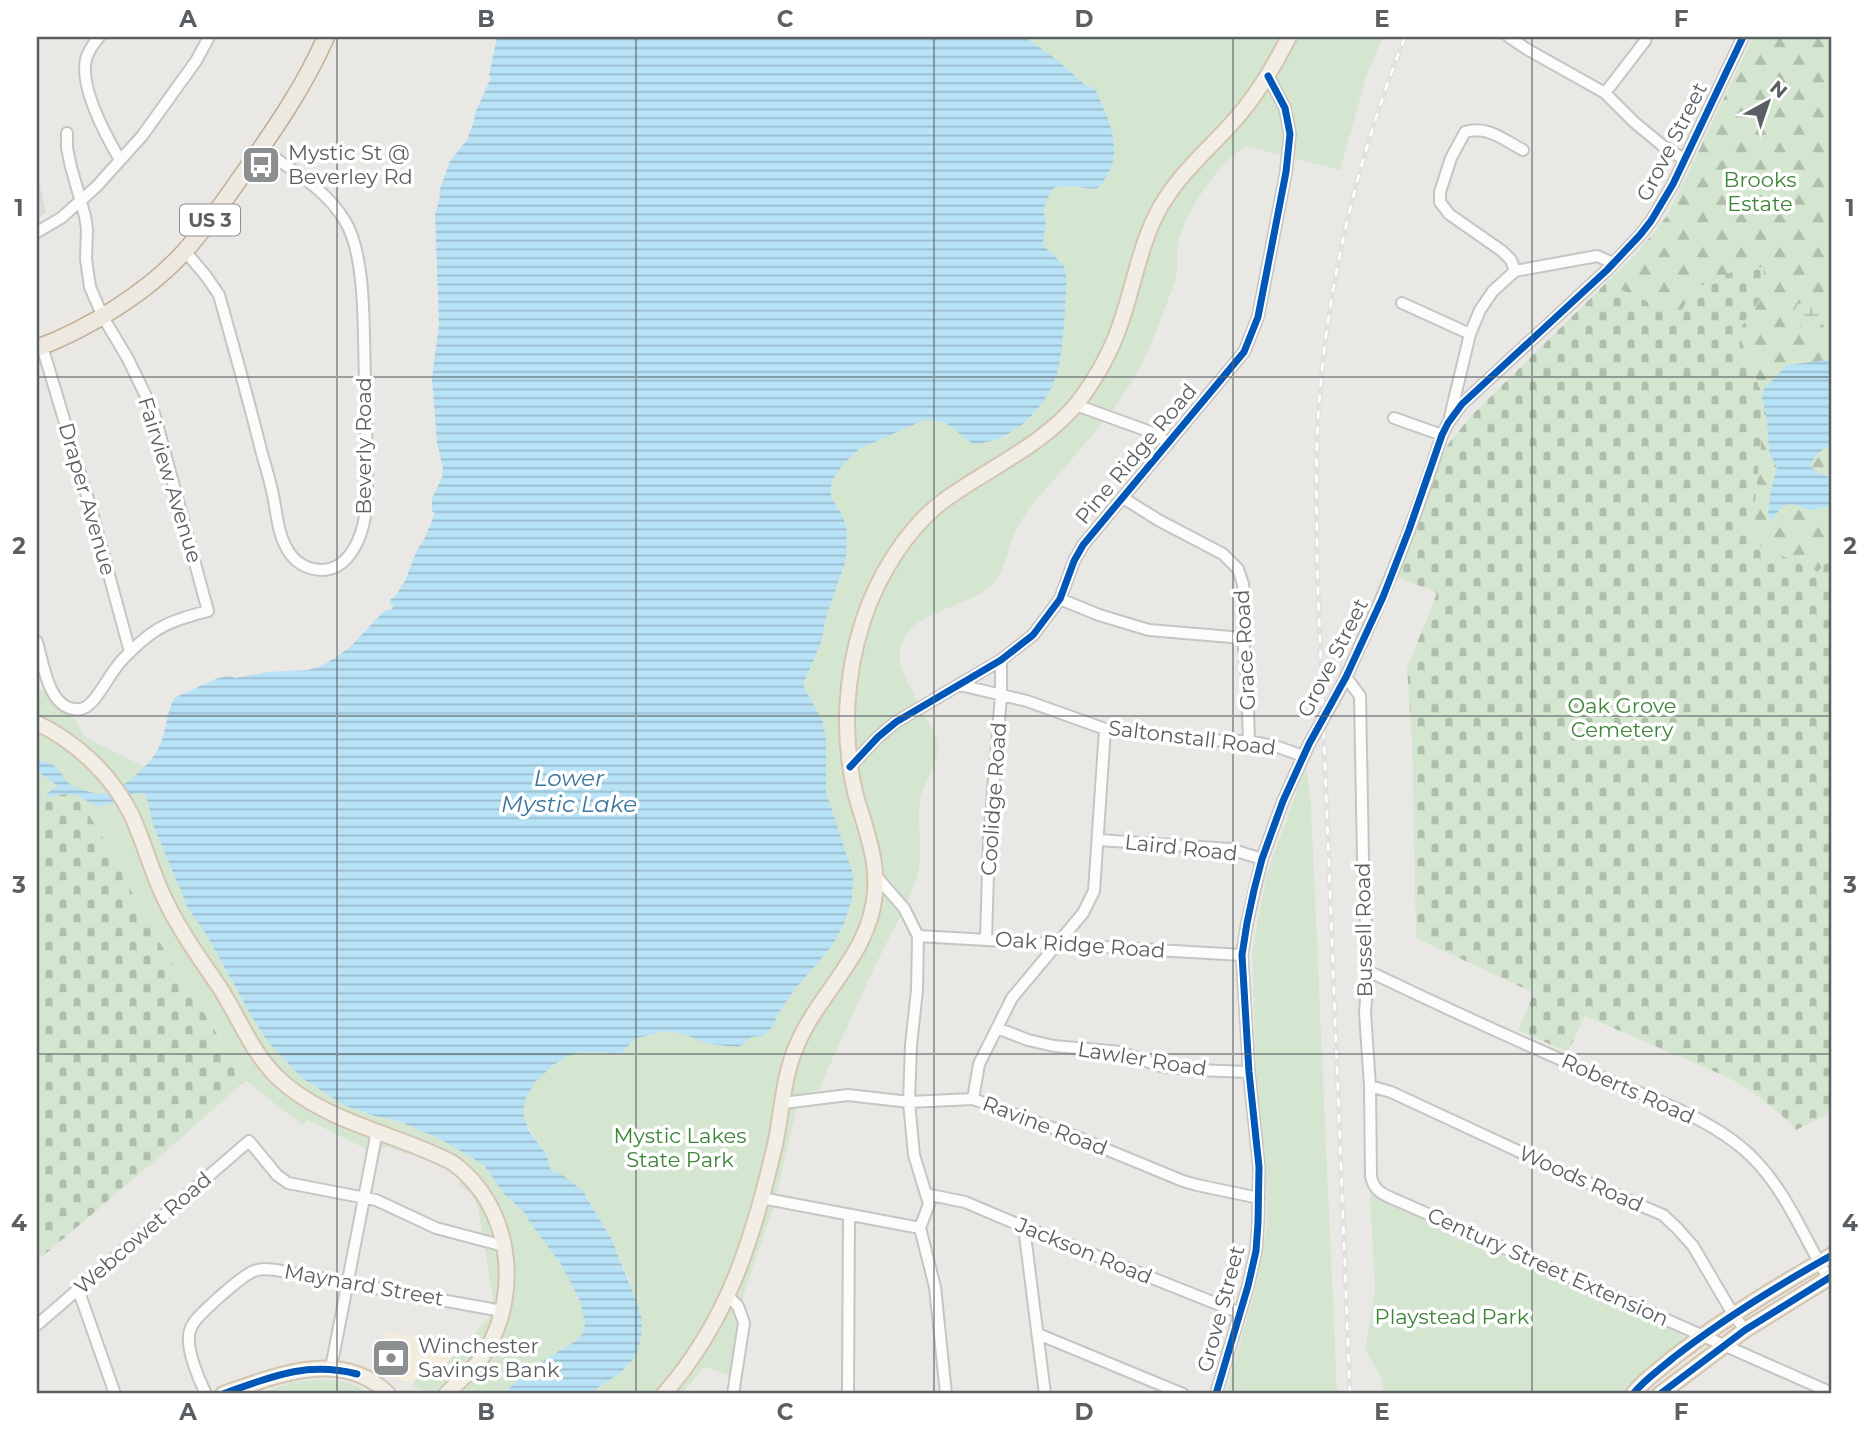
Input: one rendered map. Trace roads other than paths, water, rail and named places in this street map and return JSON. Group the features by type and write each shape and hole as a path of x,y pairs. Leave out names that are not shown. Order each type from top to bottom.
{"highway":[{"name":"US 3","path":"40,347 103,317 143,289 185,251 262,149 305,81 326,37"}],"main road":[{"path":"664,1394 702,1344 728,1296 761,1198 797,1044 814,1013 851,960 867,929 874,904 876,876 873,855 850,767 846,716 853,657 868,605 897,552 918,524 937,505 1030,446 1076,405 1113,344 1146,240 1159,210 1180,177 1234,121 1268,76 1289,37"},
{"path":"37,723 82,752 112,784 124,802 171,912 234,1011 255,1050 277,1077 327,1111 445,1158 477,1183 486,1198 496,1218 504,1246 507,1277 502,1311 496,1331 482,1358 450,1390 439,1394"},
{"path":"1633,1394 1702,1335 1832,1255"},
{"path":"1660,1394 1724,1344 1830,1277"},
{"path":"223,1394 290,1372 316,1368 331,1368 356,1374 388,1394"}],"street":[{"path":"99,37 87,57 85,80 108,140 120,160"},
{"path":"37,232 61,218 81,200 142,136 196,61 209,37"},
{"path":"1509,37 1605,93 1653,138 1685,160"},
{"path":"1605,93 1646,37"},
{"name":"Grove Street","path":"1448,423 1462,404 1497,370 1614,263 1651,221 1685,160 1743,37"},
{"name":"Pine Ridge Road","path":"850,767 896,722 1001,660 1033,635 1060,599 1083,545 1244,352 1258,317 1286,172 1290,134 1285,108 1268,76"},
{"path":"1523,150 1480,129 1465,132 1451,158 1440,192 1440,202 1448,214 1502,251 1511,260 1515,271 1597,256 1614,263"},
{"name":"Fairview Avenue","path":"67,133 67,148 87,229 86,259 90,287 103,317 128,359 154,412 208,611 162,626 130,652"},
{"name":"Beverly Road","path":"185,251 219,295 284,543 300,564 327,570 339,565 350,555 357,541 363,525 367,494 363,324 361,283 355,247 347,223 334,204 316,187 262,149"},
{"name":"Grove Street","path":"1216,1394 1256,1251 1259,1167 1249,1072 1242,954 1262,859 1303,756 1346,677 1383,597 1448,423 1470,334 1480,310 1493,291 1515,271"},
{"path":"1402,303 1470,334"},
{"name":"Draper Avenue","path":"40,347 93,516 130,652"},
{"path":"1076,405 1149,431 1168,443"},
{"path":"1394,418 1443,435"},
{"name":"Grace Road","path":"1123,498 1223,554 1238,569 1243,584 1249,741"},
{"path":"1060,599 1099,615 1149,630 1243,638"},
{"path":"37,642 52,693 61,704 77,710 88,705 97,696 113,670 130,652"},
{"name":"Coolidge Road","path":"986,939 1001,660"},
{"name":"Bussell Road","path":"1346,677 1360,696 1368,971 1365,1013 1370,1086 1371,1176 1374,1187"},
{"name":"Saltonstall Road","path":"960,685 1027,701 1105,729 1190,740 1249,741 1303,756"},
{"path":"973,1099 979,1064 1012,998 1090,903 1094,891 1105,729"},
{"name":"Laird Road","path":"1098,840 1230,849 1262,859"},
{"path":"876,876 904,908 918,936 918,990 911,1045 909,1102 914,1155 929,1204 920,1228 934,1287 946,1394"},
{"name":"Oak Ridge Road","path":"918,936 1242,954"},
{"name":"Roberts Road","path":"1368,971 1679,1111 1725,1135 1753,1158 1770,1178 1819,1263 1830,1277"},
{"name":"Lawler Road","path":"997,1028 1028,1040 1054,1046 1121,1052 1160,1066 1249,1072"},
{"name":"Woods Road","path":"1370,1086 1391,1092 1565,1174 1663,1215 1693,1247 1745,1330"},
{"name":"Ravine Road","path":"783,1102 848,1095 909,1102 973,1099 1183,1181 1259,1198"},
{"path":"331,1368 376,1131"},
{"name":"Webcowet Road","path":"37,1325 249,1141 282,1180 288,1183 364,1197"},
{"name":"Century Street Extension","path":"1374,1187 1403,1203 1724,1344 1825,1392"},
{"name":"Jackson Road","path":"926,1194 965,1202 1240,1313"},
{"path":"364,1197 436,1228 504,1246"},
{"path":"761,1198 920,1228"},
{"path":"848,1394 849,1214"},
{"path":"1024,1227 1045,1394"},
{"name":"Maynard Street","path":"206,1394 193,1360 188,1334 201,1314 254,1270 265,1268 502,1311"},
{"path":"78,1289 115,1394"},
{"path":"728,1296 738,1306 744,1323 733,1394"},
{"path":"1038,1334 1183,1394"}],"water":[{"name":"Lower Mystic Lake","path":"497,37 1025,37 1085,85 1095,88 1110,127 1114,152 1107,176 1098,188 1055,187 1043,211 1046,222 1044,246 1063,265 1066,286 1058,370 1050,390 1034,413 1012,432 987,442 973,444 946,423 926,419 859,449 832,480 831,497 843,516 847,531 846,560 825,621 822,640 803,685 823,722 826,740 826,792 853,874 852,899 844,924 832,946 795,989 777,1015 774,1025 763,1036 751,1037 738,1047 705,1043 684,1034 665,1031 634,1039 623,1052 580,1052 552,1066 535,1082 526,1098 523,1112 529,1131 547,1155 550,1169 583,1191 612,1240 642,1320 638,1350 631,1362 619,1374 588,1394 503,1394 528,1370 574,1342 583,1333 585,1324 580,1301 561,1264 523,1211 504,1194 484,1165 440,1139 401,1122 344,1105 302,1078 268,1042 206,934 188,908 153,825 146,795 134,794 98,807 77,795 47,797 46,794 58,786 37,771 37,759 57,768 68,782 77,788 100,794 116,790 133,778 154,755 161,743 174,698 218,678 308,670 321,666 350,647 384,611 392,609 393,606 389,604 391,599 405,581 435,513 432,511 432,499 443,469 437,442 432,378 439,324 435,214 439,192 450,161 467,140 475,113 491,78 489,75"},
{"path":"1832,355 1832,446 1819,453 1810,466 1818,473 1832,478 1832,506 1810,510 1791,504 1782,506 1770,519 1770,495 1777,468 1769,452 1767,420 1762,398 1764,389 1787,365 1827,360"}],"railway":[{"path":"1350,1394 1317,565 1318,424 1323,357 1348,217 1373,126 1405,37"}],"place":[{"name":"Mystic St @ Beverley Rd","path":"261,165"},
{"name":"Winchester Savings Bank","path":"391,1358"}],"park label":[{"name":"Brooks Estate","path":"1760,192"},
{"name":"Oak Grove Cemetery","path":"1622,718"},
{"name":"Mystic Lakes State Park","path":"680,1148"},
{"name":"Playstead Park","path":"1452,1317"}]}
